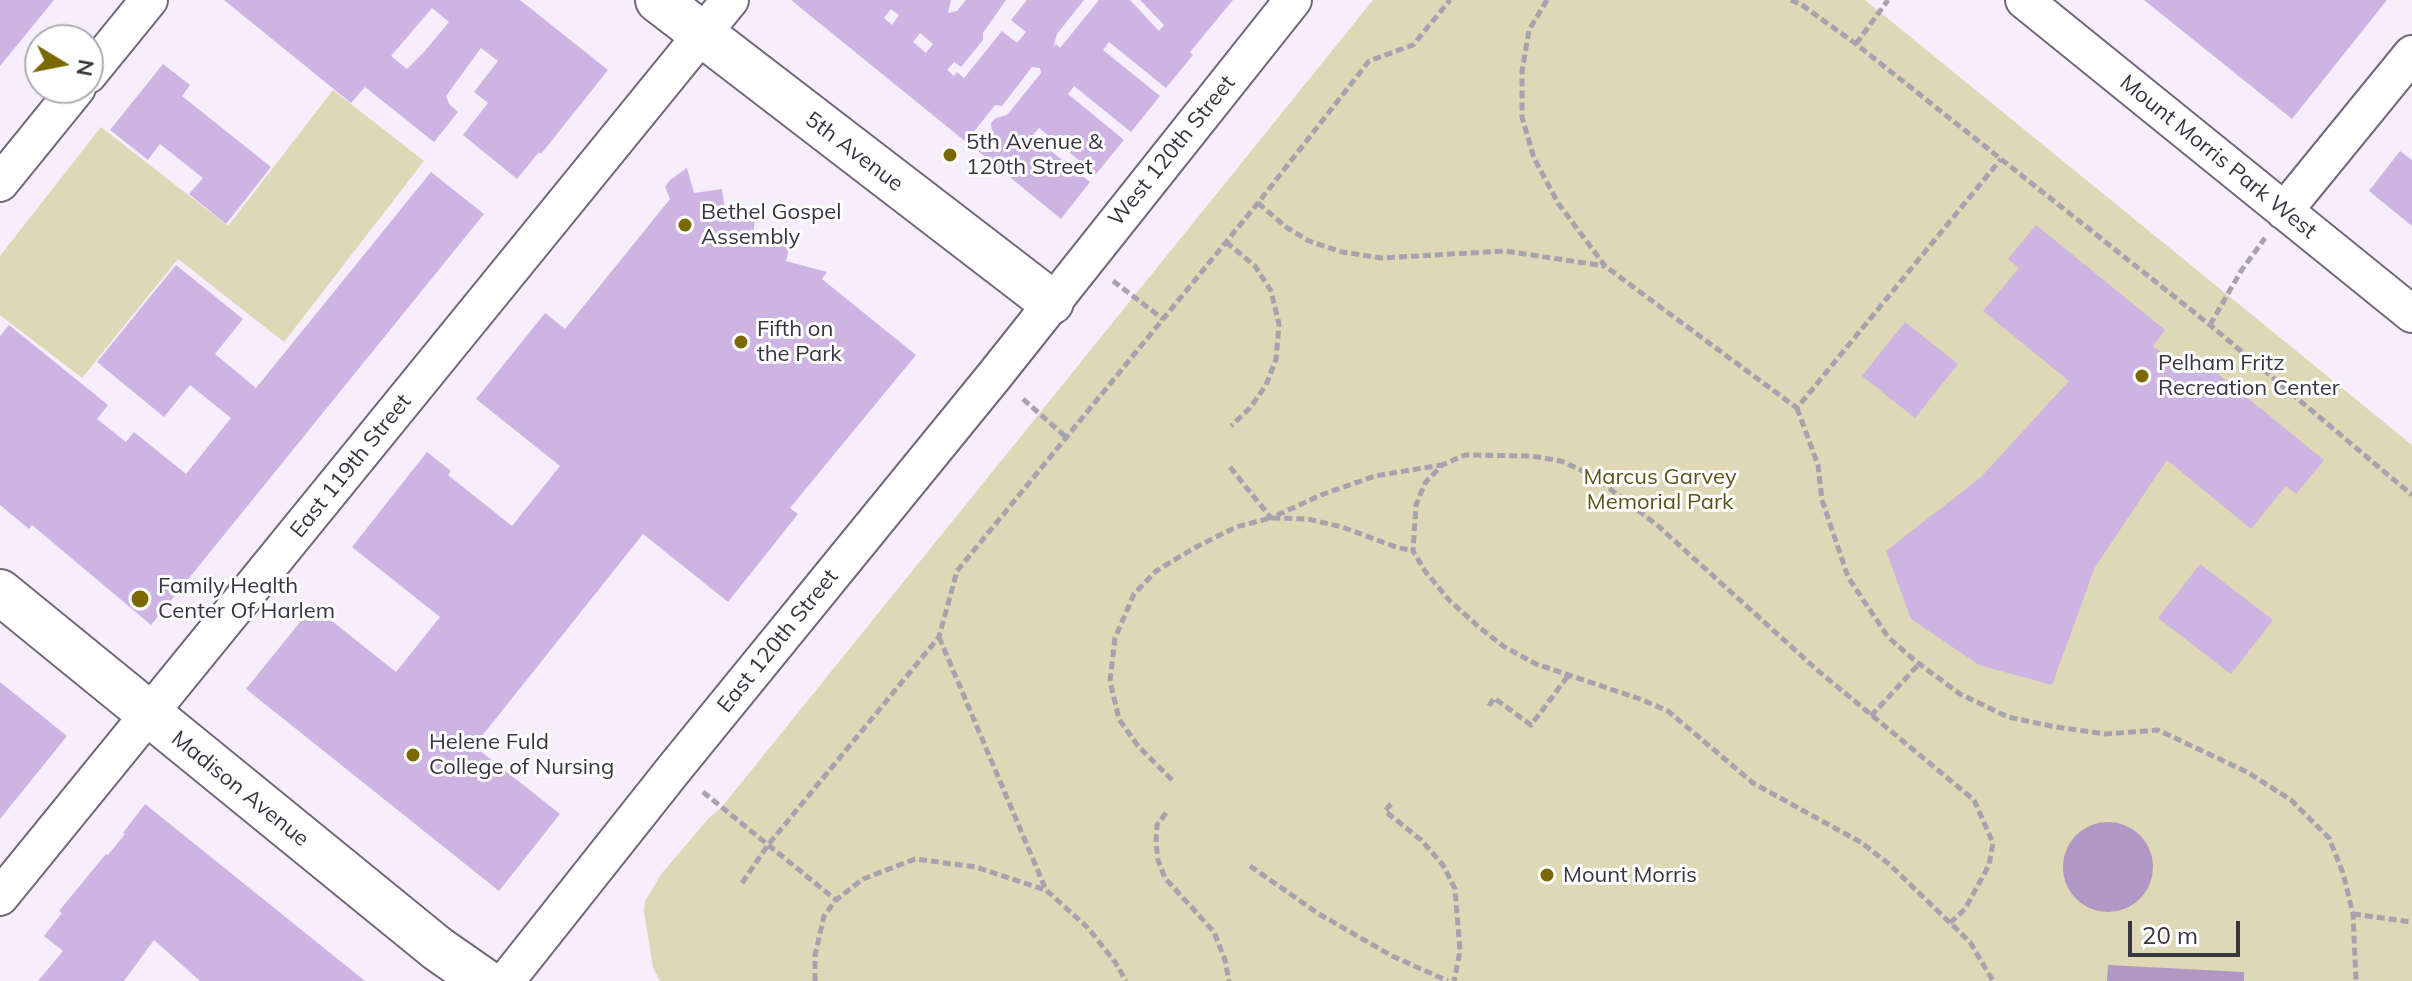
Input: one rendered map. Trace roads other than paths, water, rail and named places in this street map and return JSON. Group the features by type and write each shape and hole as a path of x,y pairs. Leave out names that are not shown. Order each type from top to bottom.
{"main road":[{"name":"5th Avenue","path":"658,0 1051,302"},
{"name":"Madison Avenue","path":"0,592 438,949 484,981"}],"street":[{"path":"104,55 149,0"},
{"name":"East 119th Street","path":"0,897 730,0"},
{"name":"West 120th Street","path":"1051,302 1293,0"},
{"name":"Mount Morris Park West","path":"2024,0 2412,314"},
{"path":"2284,211 2412,54"},
{"path":"0,183 64,104"},
{"name":"East 120th Street","path":"506,981 1051,302"}],"place":[{"name":"5th Avenue & 120th Street","path":"950,155"},
{"name":"Bethel Gospel Assembly","path":"685,225"},
{"name":"Fifth on the Park","path":"741,342"},
{"name":"Pelham Fritz Recreation Center","path":"2142,376"},
{"name":"Family Health Center Of Harlem","path":"140,599"},
{"name":"Helene Fuld College of Nursing","path":"413,755"},
{"name":"Mount Morris","path":"1547,875"}],"park label":[{"name":"Marcus Garvey Memorial Park","path":"1660,490"}]}
